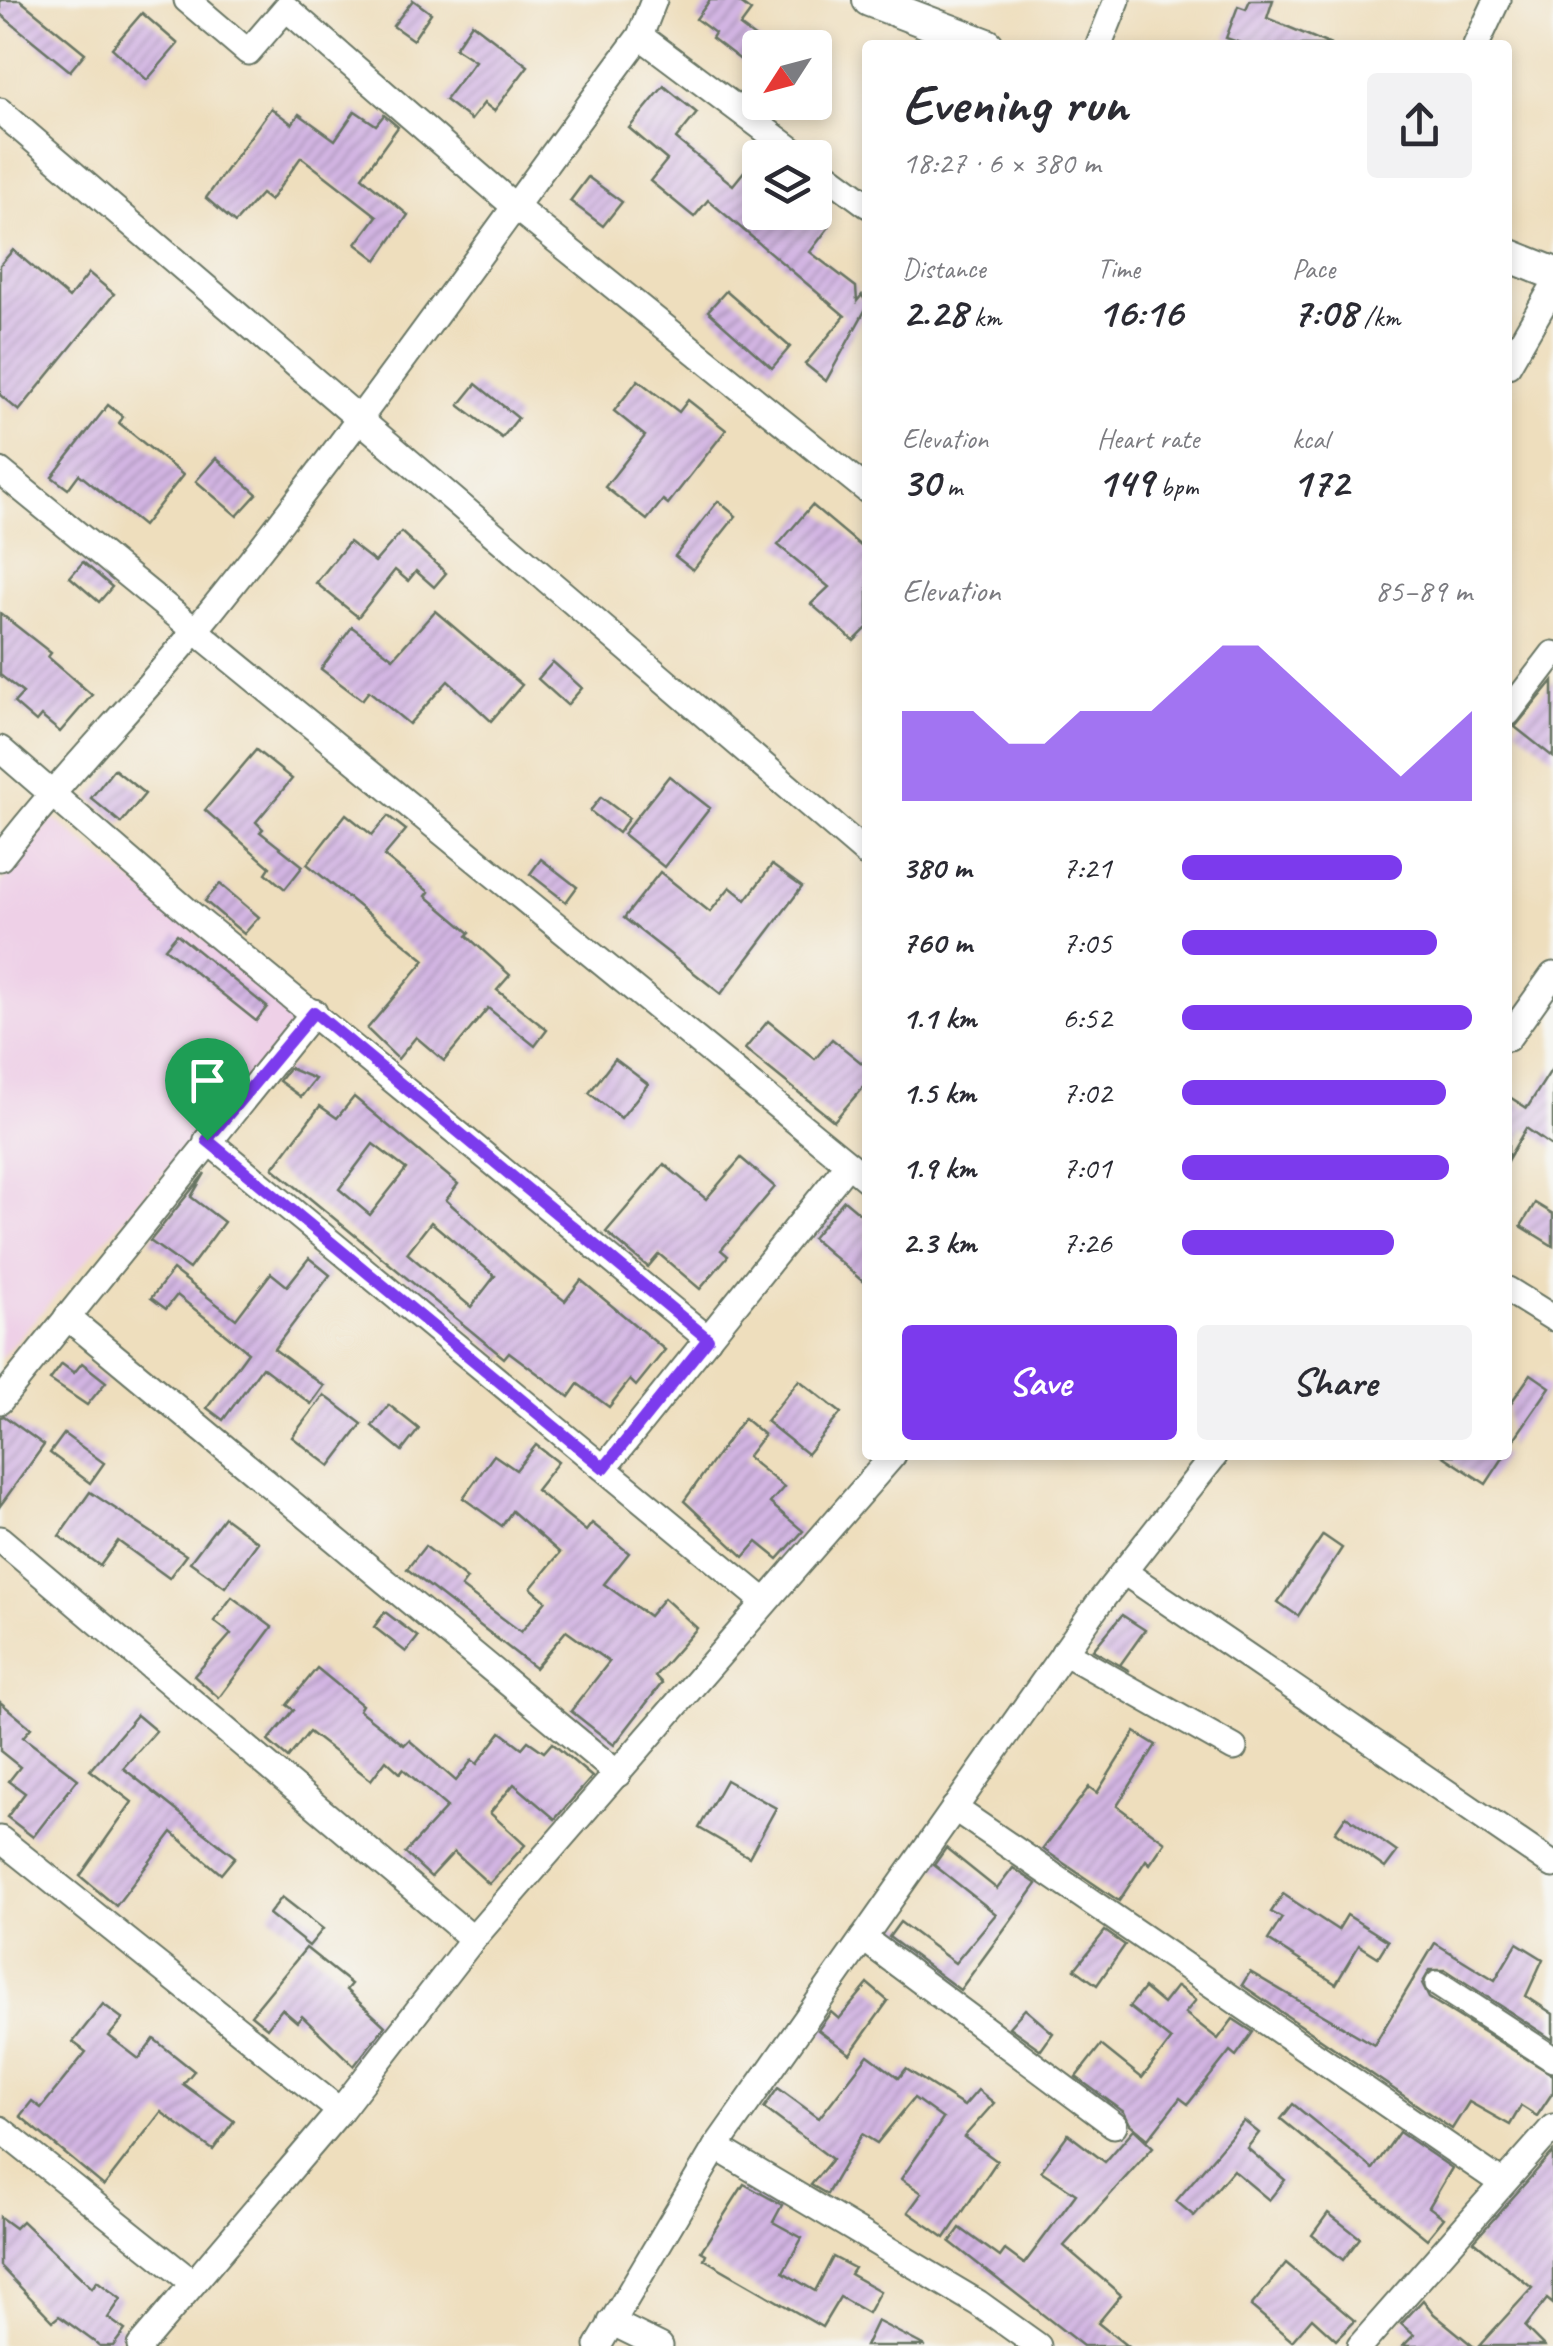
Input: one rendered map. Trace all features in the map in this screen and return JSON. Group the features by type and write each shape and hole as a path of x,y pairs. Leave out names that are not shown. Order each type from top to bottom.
{"main road":[{"path":"868,0 974,40"},
{"path":"1512,256 1553,273"}],"street":[{"path":"187,0 248,52 286,8 514,206 862,485"},
{"path":"0,858 50,792 195,631 363,418 640,36 654,0"},
{"path":"1101,40 1117,0"},
{"path":"1478,40 1497,0"},
{"path":"640,36 779,140"},
{"path":"0,111 363,418 862,850"},
{"path":"832,179 862,201"},
{"path":"1512,358 1553,287"},
{"path":"0,471 858,1172 708,1339 604,1468"},
{"path":"1512,708 1553,654"},
{"path":"0,749 708,1339"},
{"path":"1512,1032 1553,975"},
{"path":"0,1401 314,1012"},
{"path":"207,1140 764,1601"},
{"path":"1512,1292 1553,1318"},
{"path":"67,1317 618,1774"},
{"path":"140,2346 340,2110 473,1940 889,1460"},
{"path":"598,2346 716,2147 1064,1652 1210,1460"},
{"path":"0,1540 473,1940"},
{"path":"1124,1572 1553,1864"},
{"path":"1064,1652 1234,1748"},
{"path":"954,1808 1502,2182"},
{"path":"0,1839 340,2110"},
{"path":"863,1938 1114,2125"},
{"path":"1438,1984 1553,2059"},
{"path":"1360,2346 1553,2127"},
{"path":"0,2128 192,2283"},
{"path":"716,2147 978,2303 1038,2346"},
{"path":"612,2322 660,2346"}],"shaded area":[{"path":"53,818 301,1017 0,1359 0,885"}],"building":[{"path":"0,0 20,0 85,53 70,71 0,14"},
{"path":"413,0 431,13 413,40 393,26"},
{"path":"710,0 736,0 751,11 740,26 745,30 742,30 742,61 712,38 715,33 696,19"},
{"path":"1250,0 1273,0 1267,18 1319,40 1226,38 1238,6 1246,9"},
{"path":"142,13 178,44 147,80 112,48"},
{"path":"472,23 528,66 494,111 484,103 471,120 445,100 475,61 455,48"},
{"path":"664,86 697,113 676,139 733,185 742,174 742,229 708,200 694,217 650,181 667,160 629,128"},
{"path":"271,108 292,124 299,114 335,140 355,111 376,125 384,115 398,127 362,177 408,215 377,260 356,244 377,216 301,157 270,201 261,194 235,223 206,198"},
{"path":"588,177 622,202 603,226 570,201"},
{"path":"743,230 827,230 810,252 856,287 857,301 862,295 862,316 826,381 805,364 845,316"},
{"path":"13,250 69,298 89,273 114,294 19,411 0,395 0,265"},
{"path":"726,291 790,347 772,368 708,311"},
{"path":"638,380 679,412 688,400 726,430 668,504 663,500 647,520 605,487 645,436 614,411"},
{"path":"476,384 518,418 502,438 459,405"},
{"path":"108,405 123,417 119,423 183,475 143,526 79,474 68,489 52,477"},
{"path":"216,458 257,494 237,516 196,481"},
{"path":"718,501 736,516 693,570 675,556"},
{"path":"812,505 862,547 862,633 854,641 811,604 829,587 778,545"},
{"path":"401,532 446,573 434,587 416,571 408,581 395,570 358,617 316,583 349,542 375,562"},
{"path":"83,562 112,587 99,602 70,577"},
{"path":"435,611 522,685 491,721 448,681 409,724 369,691 362,700 321,669 352,627 393,658"},
{"path":"0,613 51,653 48,657 92,695 60,732 41,716 36,722 14,703 23,693 0,675"},
{"path":"553,662 582,688 567,705 538,679"},
{"path":"1553,681 1553,757 1515,727"},
{"path":"256,750 292,779 256,822 263,829 260,832 303,866 285,889 266,873 270,867 205,810"},
{"path":"114,769 145,794 121,823 91,798"},
{"path":"669,776 710,808 664,867 623,834"},
{"path":"601,797 629,818 618,833 590,811"},
{"path":"346,814 372,835 388,816 406,830 384,856 429,892 426,896 470,933 467,936 510,975 497,990 547,1030 535,1046 488,1008 444,1061 416,1037 398,1059 367,1029 425,960 307,864"},
{"path":"541,859 577,887 566,902 530,874"},
{"path":"772,865 802,887 721,994 624,918 660,872 710,912 730,887 746,900"},
{"path":"220,884 259,917 244,934 205,901"},
{"path":"177,934 267,1007 256,1021 165,948"},
{"path":"768,1021 815,1059 832,1039 862,1063 862,1088 834,1121 745,1049"},
{"path":"615,1059 648,1084 621,1118 589,1093"},
{"path":"1553,1067 1553,1147 1526,1128 1512,1152 1512,1099 1527,1108"},
{"path":"289,1068 315,1079 301,1097 279,1081"},
{"path":"354,1097 458,1184 446,1200 521,1267 565,1301 581,1280 665,1350 636,1386 630,1380 609,1407 578,1384 569,1397 509,1352 504,1358 273,1168 320,1106 337,1118","holes":["373,1144 406,1169 370,1215 339,1189","431,1222 495,1276 471,1307 407,1253"]},
{"path":"741,1158 775,1187 721,1250 728,1256 700,1289 659,1254 648,1267 606,1232 664,1164 706,1199"},
{"path":"205,1173 191,1197 224,1222 189,1269 150,1241"},
{"path":"844,1200 862,1215 862,1281 812,1238"},
{"path":"1535,1203 1553,1214 1553,1246 1521,1226"},
{"path":"309,1258 330,1275 274,1349 324,1386 311,1404 262,1367 223,1420 207,1408 248,1352 177,1295 166,1309 151,1298 173,1270 236,1319 271,1273 287,1286"},
{"path":"82,1363 106,1382 87,1405 50,1380 62,1364 74,1373"},
{"path":"1531,1374 1550,1387 1512,1442 1512,1401"},
{"path":"799,1380 841,1413 807,1454 766,1421"},
{"path":"324,1395 362,1424 330,1466 292,1437"},
{"path":"389,1405 419,1429 402,1451 372,1426"},
{"path":"0,1417 44,1445 0,1506"},
{"path":"744,1418 764,1435 747,1457 784,1487 770,1503 803,1531 778,1559 757,1542 744,1557 684,1501"},
{"path":"64,1434 104,1463 90,1483 50,1453"},
{"path":"536,1445 558,1462 536,1490 586,1531 592,1523 629,1553 604,1584 649,1616 664,1598 697,1628 655,1676 662,1683 614,1745 571,1711 609,1662 566,1631 535,1668 407,1569 425,1546 467,1579 461,1587 521,1632 546,1601 531,1588 560,1553 512,1511 502,1526 463,1498 494,1455 516,1470"},
{"path":"1450,1460 1502,1460 1486,1484"},
{"path":"90,1492 186,1555 169,1578 118,1541 100,1566 59,1536"},
{"path":"224,1517 258,1542 225,1587 190,1562"},
{"path":"1323,1535 1342,1548 1298,1616 1278,1602"},
{"path":"232,1597 272,1627 219,1698 194,1676 231,1634 214,1621"},
{"path":"385,1612 418,1637 406,1652 374,1627"},
{"path":"1122,1615 1145,1630 1120,1665 1130,1671 1093,1650"},
{"path":"317,1668 362,1705 359,1710 404,1745 409,1740 456,1781 472,1760 477,1764 501,1732 522,1748 528,1741 544,1752 552,1743 592,1777 555,1819 514,1784 490,1813 525,1845 489,1884 454,1852 431,1877 405,1853 447,1807 403,1769 400,1773 386,1760 371,1780 309,1732 288,1758 268,1741 294,1710 287,1705"},
{"path":"0,1702 31,1728 23,1737 78,1779 33,1837 7,1817 25,1793 9,1781 20,1767 0,1751"},
{"path":"137,1715 156,1731 123,1768 235,1857 221,1874 172,1832 116,1906 80,1876 132,1802 90,1770"},
{"path":"1135,1732 1156,1745 1117,1806 1165,1842 1150,1864 1146,1860 1119,1901 1043,1849 1089,1787 1097,1793"},
{"path":"726,1780 776,1808 749,1857 699,1828"},
{"path":"1346,1816 1397,1852 1385,1868 1335,1832"},
{"path":"946,1848 997,1889 1013,1868 1037,1884 960,1990 889,1937 900,1922 955,1963 996,1914 934,1865"},
{"path":"1283,1894 1338,1930 1347,1915 1388,1941 1378,1957 1359,1945 1336,1984 1268,1940 1282,1918 1271,1912"},
{"path":"282,1897 323,1929 309,1946 269,1914"},
{"path":"1105,1931 1125,1945 1097,1985 1075,1969"},
{"path":"1435,1943 1495,1980 1517,1943 1543,1959 1526,1996 1553,2014 1553,2040 1446,1970 1430,1970 1422,1984 1429,1998 1553,2075 1553,2092 1537,2116 1521,2106 1510,2125 1469,2102 1452,2129 1242,1985 1250,1972 1374,2045"},
{"path":"306,1948 351,1984 346,1990 385,2026 354,2066 302,2016 297,2022 282,2009 267,2028 251,2015"},
{"path":"868,1984 888,2001 850,2054 818,2030 831,2012 839,2019"},
{"path":"1177,1986 1196,2000 1185,2013 1218,2039 1233,2019 1253,2032 1236,2056 1230,2051 1188,2104 1180,2098 1148,2139 1130,2124 1124,2112 1076,2077 1101,2045 1142,2078 1171,2040 1129,2007 1144,1988 1163,2004"},
{"path":"103,2004 123,2019 109,2036 139,2059 154,2039 194,2071 183,2084 234,2121 213,2150 161,2112 104,2186 20,2116 32,2101 41,2108 86,2052 73,2042"},
{"path":"1025,2009 1053,2033 1041,2050 1009,2027"},
{"path":"868,2055 899,2078 906,2069 964,2106 978,2090 994,2103 964,2137 997,2161 945,2238 908,2212 922,2193 901,2179 943,2119 914,2098 877,2143 862,2134 827,2194 811,2185 832,2159 764,2108 778,2088 819,2118"},
{"path":"1293,2104 1373,2169 1399,2132 1452,2168 1429,2207 1444,2218 1427,2239 1281,2119"},
{"path":"1244,2121 1259,2133 1247,2148 1285,2180 1269,2200 1233,2170 1194,2216 1176,2201"},
{"path":"1134,2129 1153,2147 1064,2246 1121,2295 1098,2323 1127,2346 1083,2346 950,2242 960,2228 1000,2257 1005,2250 1024,2264 1076,2194 1041,2171 1068,2134 1105,2162"},
{"path":"1553,2152 1553,2304 1547,2299 1525,2327 1544,2346 1479,2346 1532,2288 1474,2241"},
{"path":"744,2184 782,2205 773,2222 802,2238 783,2272 815,2291 833,2257 854,2268 850,2274 880,2291 868,2313 840,2297 822,2327 704,2259 706,2254 701,2251"},
{"path":"1328,2213 1360,2238 1343,2260 1312,2235"},
{"path":"0,2217 15,2228 22,2221 92,2288 97,2281 121,2299 108,2318 125,2330 113,2346 100,2346 59,2316 53,2321 0,2266"},
{"path":"1286,2263 1355,2321 1336,2340 1312,2318 1292,2341 1251,2306"},
{"path":"1423,2300 1473,2346 1403,2346 1414,2335 1401,2324"},
{"path":"877,2321 925,2346 865,2346"}],"route":[{"path":"314,1012 708,1339 604,1468 207,1140 314,1012"}]}
